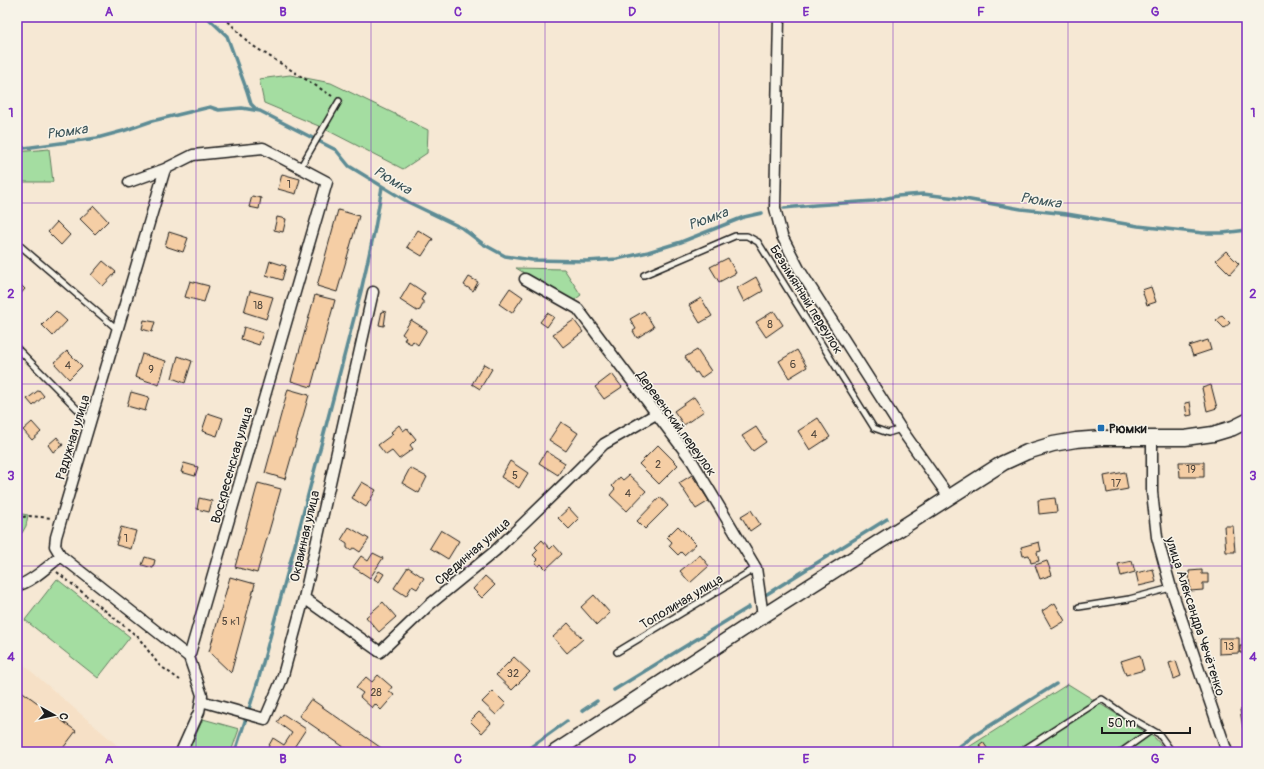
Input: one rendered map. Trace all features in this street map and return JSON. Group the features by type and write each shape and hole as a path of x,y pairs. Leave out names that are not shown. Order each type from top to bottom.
{"main road":[{"path":"555,752 762,616 1003,463 1027,452 1053,444 1076,440 1152,437 1185,438 1213,434 1247,421"}],"street":[{"path":"779,17 775,208 782,236 798,269 818,302 901,429 949,497"},
{"path":"129,182 165,170 194,155 263,148 300,168"},
{"name":"Воскресенская улица","path":"189,657 327,182 300,168"},
{"name":"Радужная улица","path":"61,556 56,546 56,536 165,170"},
{"name":"Деревенский переулок","path":"525,279 578,309 692,461 756,568 762,616"},
{"name":"Окраинная улица","path":"201,701 265,719 282,679 304,598 373,292"},
{"name":"Срединная улица","path":"304,598 380,652 429,605 495,550 604,444 656,414"},
{"name":"улица Александра Чечётенко","path":"1152,437 1152,492 1157,537 1172,588 1227,752"},
{"path":"17,586 30,579 61,556 189,657 202,695 199,712 181,752"}],"lane":[{"path":"300,168 340,101"},
{"name":"Безымянный переулок","path":"644,275 735,236 747,236 758,242 874,428 888,433 901,429"},
{"path":"17,243 117,328"},
{"path":"17,348 90,423"},
{"name":"Тополиная улица","path":"617,652 756,568"},
{"path":"1079,607 1172,588"},
{"path":"1020,752 1102,699 1125,715 1159,734 1172,752"},
{"path":"1120,752 1152,730"}],"path":[{"path":"224,17 250,44 340,101"},
{"path":"17,518 29,516 61,519"},
{"path":"48,566 138,636 158,665 180,680"}],"shaded area":[{"path":"17,659 125,752 17,752"}],"green space":[{"path":"290,75 331,83 428,130 427,153 403,169 321,127 264,103 259,79"},
{"path":"49,149 53,182 17,182 17,152"},
{"path":"516,268 564,269 581,295 572,302"},
{"path":"17,513 28,515 26,526 22,533 17,532"},
{"path":"57,579 130,637 98,678 25,620"},
{"path":"1068,684 1155,738 1167,752 961,752"},
{"path":"203,719 239,729 231,752 188,752"}],"building":[{"path":"282,174 300,179 296,194 278,189"},
{"path":"252,196 261,198 259,209 249,207"},
{"path":"94,206 108,221 95,234 80,219"},
{"path":"338,210 359,216 337,292 317,286"},
{"path":"277,217 286,219 283,232 274,230"},
{"path":"57,222 70,235 61,245 48,232"},
{"path":"418,230 433,239 422,256 407,247"},
{"path":"169,232 188,238 183,252 165,246"},
{"path":"1226,251 1239,264 1230,274 1216,260"},
{"path":"728,258 736,273 719,282 710,267"},
{"path":"103,261 116,272 103,286 91,275"},
{"path":"270,261 286,266 282,280 266,275"},
{"path":"469,277 478,282 473,291 464,285"},
{"path":"756,277 763,291 744,302 737,288"},
{"path":"190,281 209,286 204,302 185,297"},
{"path":"18,282 25,289 17,298 17,284"},
{"path":"410,283 425,293 421,300 423,301 423,304 420,310 417,311 400,300"},
{"path":"1151,287 1156,302 1147,305 1142,290"},
{"path":"510,288 523,297 512,313 499,304"},
{"path":"250,291 273,297 266,319 244,312"},
{"path":"315,295 335,300 311,387 291,381"},
{"path":"701,298 712,316 700,323 689,305"},
{"path":"56,311 67,321 53,336 42,325"},
{"path":"382,311 386,312 384,326 379,325"},
{"path":"644,311 654,327 637,338 633,331 636,329 630,319"},
{"path":"774,311 783,325 766,337 756,322"},
{"path":"547,313 554,317 547,327 540,322"},
{"path":"1222,315 1230,323 1224,328 1216,320"},
{"path":"144,320 155,322 152,332 142,329"},
{"path":"411,320 427,330 418,345 413,341 411,344 404,340 406,337 402,334"},
{"path":"574,320 583,332 563,347 553,334"},
{"path":"244,327 263,333 259,345 241,339"},
{"path":"1208,340 1211,350 1193,356 1189,346"},
{"path":"697,350 711,371 701,378 697,372 695,373 685,357"},
{"path":"797,350 807,367 789,378 779,361"},
{"path":"67,351 82,366 69,379 54,363"},
{"path":"142,354 166,361 159,385 135,377"},
{"path":"178,356 192,361 185,383 172,378"},
{"path":"484,364 492,369 480,389 472,384"},
{"path":"612,374 622,387 604,399 595,387"},
{"path":"1211,385 1217,408 1207,411 1202,388"},
{"path":"288,389 309,395 285,479 265,473"},
{"path":"39,390 44,396 33,406 27,399"},
{"path":"131,392 149,397 145,411 127,406"},
{"path":"694,397 704,411 684,425 674,411"},
{"path":"1190,402 1192,415 1187,416 1185,403"},
{"path":"208,413 223,418 217,436 202,431"},
{"path":"818,418 830,437 810,450 798,431"},
{"path":"32,422 41,432 32,440 23,430"},
{"path":"561,422 578,433 566,451 549,440"},
{"path":"399,425 403,431 407,428 416,439 410,445 413,449 399,459 392,451 386,455 378,445 393,434 391,432"},
{"path":"756,427 766,442 753,451 742,436"},
{"path":"57,437 63,445 53,452 48,445"},
{"path":"658,445 678,465 659,484 639,464"},
{"path":"546,451 565,463 558,475 539,463"},
{"path":"510,461 528,473 519,488 501,477"},
{"path":"1179,462 1204,462 1204,477 1180,477"},
{"path":"184,463 198,467 195,476 181,472"},
{"path":"410,468 427,477 419,493 402,483"},
{"path":"1125,472 1128,489 1107,493 1104,476"},
{"path":"629,475 646,491 627,511 610,495 615,489 612,486 620,477 623,480"},
{"path":"692,475 709,501 696,509 679,483"},
{"path":"362,482 376,490 366,507 352,498"},
{"path":"258,483 281,489 257,573 235,567"},
{"path":"660,497 668,506 645,529 637,521"},
{"path":"199,498 212,501 209,512 197,509"},
{"path":"1055,498 1057,512 1039,514 1038,500"},
{"path":"569,508 579,519 569,529 558,518"},
{"path":"751,510 760,524 750,531 741,516"},
{"path":"678,526 696,544 684,555 681,552 678,555 669,546 672,542 667,537"},
{"path":"1224,526 1233,526 1235,552 1226,552"},
{"path":"121,527 136,531 131,549 116,545"},
{"path":"349,527 369,539 360,552 354,548 350,550 347,548 347,544 341,540"},
{"path":"441,530 459,541 448,559 430,548"},
{"path":"542,540 550,549 554,545 562,554 546,569 541,564 539,566 535,563 538,560 533,555 538,550 535,547"},
{"path":"1039,542 1041,551 1037,552 1039,561 1031,563 1029,555 1023,556 1021,547"},
{"path":"373,553 383,558 370,578 353,567 361,556 368,561"},
{"path":"700,555 709,566 690,583 680,571"},
{"path":"145,557 155,560 153,568 142,565"},
{"path":"1243,558 1247,558 1247,570 1243,570"},
{"path":"1047,561 1052,575 1040,579 1035,565"},
{"path":"1132,561 1135,572 1121,576 1118,564"},
{"path":"408,567 424,578 417,589 412,586 406,596 394,588"},
{"path":"1153,569 1156,582 1139,586 1136,573"},
{"path":"1202,570 1202,574 1208,574 1208,583 1203,583 1203,590 1190,591 1189,571"},
{"path":"379,571 384,574 379,582 374,579"},
{"path":"485,576 495,585 482,598 473,589"},
{"path":"230,577 255,584 231,673 209,652"},
{"path":"594,595 610,613 597,625 581,607"},
{"path":"383,602 396,617 379,632 366,617"},
{"path":"1055,603 1065,621 1052,629 1042,611"},
{"path":"568,623 583,639 567,653 553,637"},
{"path":"1219,638 1239,638 1239,653 1219,654"},
{"path":"1240,646 1247,646 1247,653 1240,653"},
{"path":"1140,655 1144,670 1126,675 1121,661"},
{"path":"514,657 530,672 512,690 496,675"},
{"path":"1176,661 1181,676 1174,679 1169,663"},
{"path":"378,675 392,687 389,691 394,695 381,710 375,704 372,708 360,697 363,693 356,688 366,677 372,682"},
{"path":"20,690 76,731 60,752 17,752 17,693"},
{"path":"493,691 506,704 496,715 482,702"},
{"path":"311,699 387,752 351,752 299,716"},
{"path":"1247,709 1247,727 1243,728 1240,710"},
{"path":"479,712 491,723 482,733 470,721"},
{"path":"283,714 306,729 291,752 275,752 268,747 273,738 284,745 292,733 277,722"},
{"path":"983,742 989,751 988,752 984,752 979,745"}],"waterway":[{"path":"207,17 227,36 251,104 257,110"},
{"name":"Рюмка","path":"17,149 97,138 152,121 210,107 219,110 242,108 260,111 336,150 349,166 408,202 462,228 483,244 505,256 532,260 587,261 617,259 681,242 744,217 762,213"},
{"path":"235,752 258,681 295,545 361,291 375,228 382,187"},
{"name":"Рюмка","path":"784,208 874,201 897,196 923,194 965,199 1021,209 1067,214 1138,226 1203,233 1223,233 1247,230"},
{"path":"767,594 887,519"},
{"path":"614,690 749,607"},
{"path":"952,752 975,735 1056,684"},
{"path":"582,711 597,701"},
{"path":"524,752 567,721"}],"place":[{"name":"Рюмки","path":"1101,428"}]}
